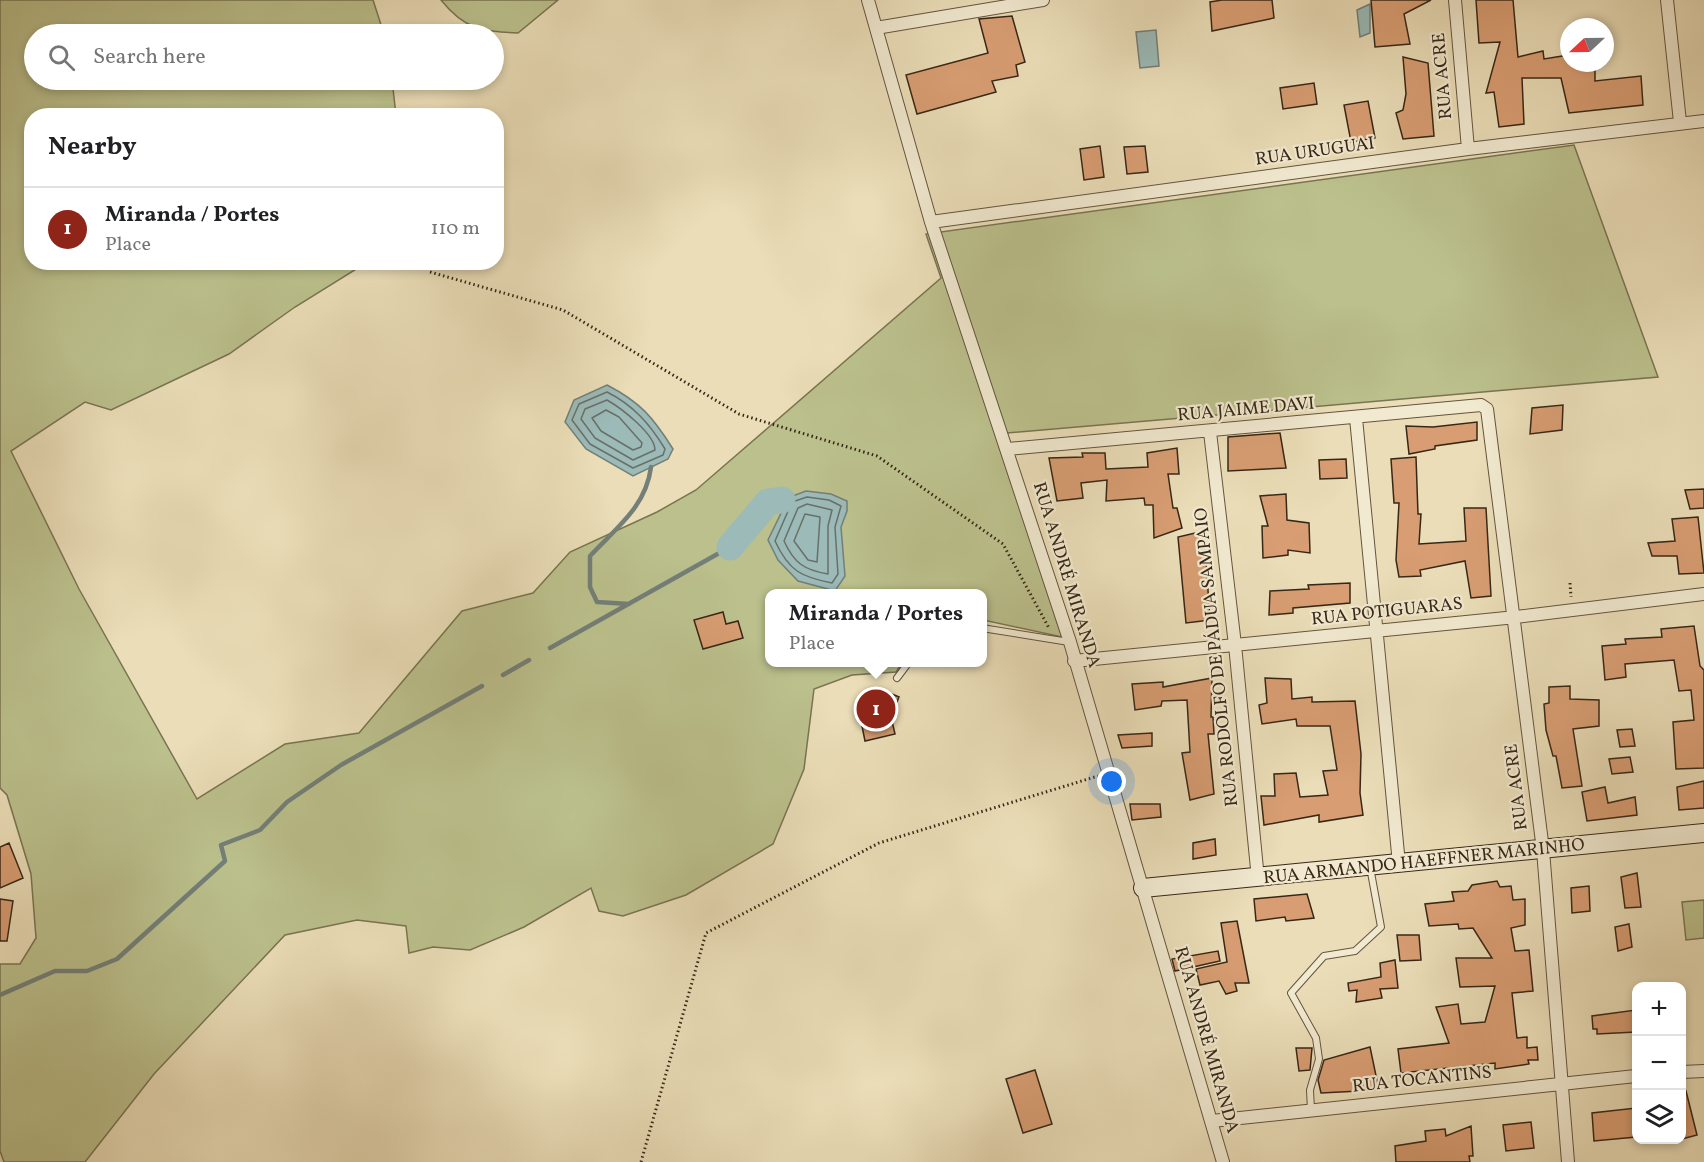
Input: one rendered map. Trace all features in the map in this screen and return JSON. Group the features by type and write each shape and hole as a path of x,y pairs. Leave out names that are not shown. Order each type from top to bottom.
{"street":[{"name":"RUA ANDRÉ MIRANDA","path":"868,0 931,222 1070,642 1223,1162"},
{"path":"876,28 1043,0"},
{"name":"RUA ACRE","path":"1455,0 1468,149"},
{"path":"1667,0 1680,122"},
{"name":"RUA URUGUAI","path":"931,222 1468,149 1680,122 1704,121"},
{"name":"RUA JAIME DAVI","path":"1008,449 1481,405 1487,409"},
{"name":"RUA ACRE","path":"1487,409 1516,617 1543,850 1568,1162"},
{"path":"1356,418 1399,864"},
{"name":"RUA RODOLFO DE PÁDUA SAMPAIO","path":"1210,432 1235,645 1258,879"},
{"name":"RUA POTIGUARAS","path":"1074,661 1377,632 1704,594"},
{"name":"RUA ARMANDO HAEFFNER MARINHO","path":"1143,888 1258,879 1704,833"},
{"path":"1686,1072 1704,1071"},
{"name":"RUA TOCANTINS","path":"1212,1121 1632,1076"}],"lane":[{"path":"987,629 1070,642"},
{"path":"897,678 906,667"},
{"path":"1311,1110 1310,1090 1318,1059 1316,1038 1291,993 1324,956 1355,951 1381,927 1370,867"}],"path":[{"path":"430,272 563,310 739,414 877,456 1004,544 1055,640"},
{"path":"641,1162 706,933 879,843 1108,772"}],"green space":[{"path":"0,0 373,0 381,24 24,24 24,90 393,90 395,108 24,108 24,270 355,270 295,307 229,354 111,410 85,402 11,451 79,589 197,799 285,744 359,733 462,611 533,593 570,552 657,512 696,490 941,278 926,234 1574,145 1658,377 996,434 1062,637 987,621 987,589 765,589 765,667 899,667 896,672 852,675 814,689 804,769 773,844 686,895 623,916 599,911 591,888 524,927 470,950 433,947 409,953 406,926 357,920 285,935 154,1074 85,1162 4,1162 0,1151 0,964 20,964 36,938 31,874 7,795 0,788"},
{"path":"441,0 558,0 518,33 504,32 504,24 468,24"},
{"path":"1704,900 1704,938 1686,940 1682,902"}],"water":[{"path":"1370,4 1370,33 1360,37 1357,10"},
{"path":"1156,30 1159,66 1140,68 1136,32"},
{"path":"607,385 637,404 652,419 673,449 668,459 633,476 586,449 565,422 574,400"},
{"path":"806,491 831,494 847,501 847,511 841,527 845,576 836,589 798,581 778,560 768,540 786,503 782,500"}],"building":[{"path":"1272,0 1274,18 1212,31 1210,2"},
{"path":"1371,0 1431,0 1404,14 1410,44 1375,47"},
{"path":"1476,0 1513,0 1518,57 1543,51 1544,59 1560,56 1560,72 1595,72 1595,81 1641,76 1643,105 1569,113 1561,78 1522,78 1524,124 1499,127 1494,92 1486,93 1500,42 1479,43"},
{"path":"1012,16 1025,62 1016,65 1018,76 992,81 996,92 917,114 906,75 988,53 979,19"},
{"path":"1403,57 1428,63 1434,136 1403,139 1396,113 1403,110 1406,94"},
{"path":"1314,83 1317,104 1283,109 1280,88"},
{"path":"1368,101 1375,138 1351,142 1344,105"},
{"path":"1100,146 1104,177 1084,180 1080,149"},
{"path":"1145,146 1148,172 1127,174 1124,147"},
{"path":"1563,405 1562,430 1530,434 1532,408"},
{"path":"1477,422 1477,440 1435,446 1435,449 1409,454 1406,426 1433,427"},
{"path":"1280,433 1286,468 1228,471 1228,437"},
{"path":"1177,448 1179,474 1168,474 1173,508 1177,508 1182,528 1154,538 1153,505 1145,505 1144,498 1106,501 1107,480 1081,483 1083,498 1057,501 1049,458 1083,457 1082,453 1105,453 1106,469 1148,467 1147,453"},
{"path":"1416,457 1418,514 1421,514 1419,544 1466,541 1464,508 1486,508 1491,596 1471,598 1465,561 1420,570 1421,576 1399,577 1396,560 1399,503 1394,503 1391,459"},
{"path":"1346,459 1347,478 1320,479 1319,460"},
{"path":"1704,489 1704,508 1690,509 1685,490"},
{"path":"1286,494 1287,520 1309,523 1310,553 1288,550 1288,555 1263,558 1262,526 1268,526 1260,496"},
{"path":"1698,517 1704,573 1679,574 1677,556 1652,556 1648,543 1675,541 1672,519"},
{"path":"1204,531 1210,620 1186,623 1178,537"},
{"path":"1350,583 1350,603 1293,608 1293,613 1269,615 1270,591 1309,589 1308,585"},
{"path":"723,612 726,624 738,621 743,638 703,649 694,620"},
{"path":"1694,626 1700,666 1704,670 1704,768 1676,769 1673,722 1694,720 1691,690 1679,691 1674,660 1625,664 1626,677 1605,680 1602,646 1626,644 1625,639 1662,637 1661,629"},
{"path":"1212,678 1211,717 1213,717 1214,734 1208,734 1214,794 1190,800 1182,753 1190,752 1187,700 1162,701 1161,706 1135,710 1132,684 1163,682 1163,687"},
{"path":"1265,678 1291,679 1292,699 1312,697 1312,702 1355,701 1361,754 1360,793 1363,815 1319,822 1319,815 1264,825 1261,796 1275,796 1274,774 1296,773 1300,797 1328,795 1323,771 1337,770 1330,726 1297,726 1296,719 1262,724 1259,705 1267,703"},
{"path":"1570,686 1570,699 1599,700 1599,726 1573,729 1582,786 1562,788 1556,756 1553,756 1546,730 1544,704 1549,703 1549,687"},
{"path":"887,692 899,697 891,717 895,734 865,741 857,701 872,698 877,702"},
{"path":"1632,729 1635,746 1620,747 1617,730"},
{"path":"1152,733 1152,746 1122,748 1118,735"},
{"path":"1630,757 1633,772 1612,774 1609,759"},
{"path":"1704,781 1704,808 1679,810 1677,787"},
{"path":"1605,787 1608,803 1635,797 1637,815 1587,821 1582,792"},
{"path":"1130,804 1160,804 1161,817 1132,820"},
{"path":"1215,839 1216,855 1193,859 1193,843"},
{"path":"9,843 23,878 0,888 0,847"},
{"path":"1637,873 1641,907 1625,908 1621,877"},
{"path":"1497,881 1500,887 1511,886 1513,900 1525,899 1525,925 1511,928 1515,951 1529,950 1533,991 1512,993 1517,1038 1527,1037 1527,1048 1537,1047 1538,1060 1528,1060 1529,1064 1495,1069 1495,1063 1401,1073 1398,1049 1449,1043 1436,1007 1458,1004 1461,1024 1485,1022 1495,986 1460,987 1456,958 1492,958 1473,928 1459,929 1458,924 1429,926 1425,904 1454,901 1452,892 1468,891 1472,885"},
{"path":"1589,886 1590,911 1572,913 1571,888"},
{"path":"1307,894 1314,918 1286,921 1285,917 1256,921 1254,899"},
{"path":"0,899 13,901 7,941 0,941"},
{"path":"1237,921 1249,983 1235,983 1237,991 1226,994 1219,981 1200,985 1196,969 1227,962 1221,923"},
{"path":"1629,924 1632,947 1618,951 1615,927"},
{"path":"1397,935 1419,935 1421,960 1400,961"},
{"path":"1218,951 1220,961 1175,971 1172,959"},
{"path":"1395,960 1398,988 1380,989 1382,998 1356,1002 1357,990 1349,991 1348,983 1381,977 1380,963"},
{"path":"1632,1011 1632,1032 1597,1034 1597,1029 1593,1029 1592,1016"},
{"path":"1370,1047 1379,1090 1321,1093 1318,1080 1324,1060"},
{"path":"1296,1048 1312,1048 1310,1070 1299,1071"},
{"path":"1035,1070 1052,1124 1023,1133 1006,1079"},
{"path":"1686,1091 1697,1135 1686,1138"},
{"path":"1632,1108 1632,1137 1594,1141 1592,1113"},
{"path":"1531,1122 1534,1148 1506,1151 1503,1125"},
{"path":"1471,1126 1473,1156 1469,1156 1470,1162 1396,1162 1395,1146 1426,1141 1425,1131 1445,1129 1446,1136"}],"waterway":[{"path":"629,604 597,602 590,587 590,556 636,505 643,494 651,467"},
{"path":"730,547 768,502 782,500"},
{"path":"550,648 730,547"},
{"path":"503,675 529,660"},
{"path":"0,995 55,971 87,971 117,959 225,861 221,845 260,830 287,802 341,765 482,686"}],"place":[{"name":"Miranda / Portes","path":"876,709"}]}
